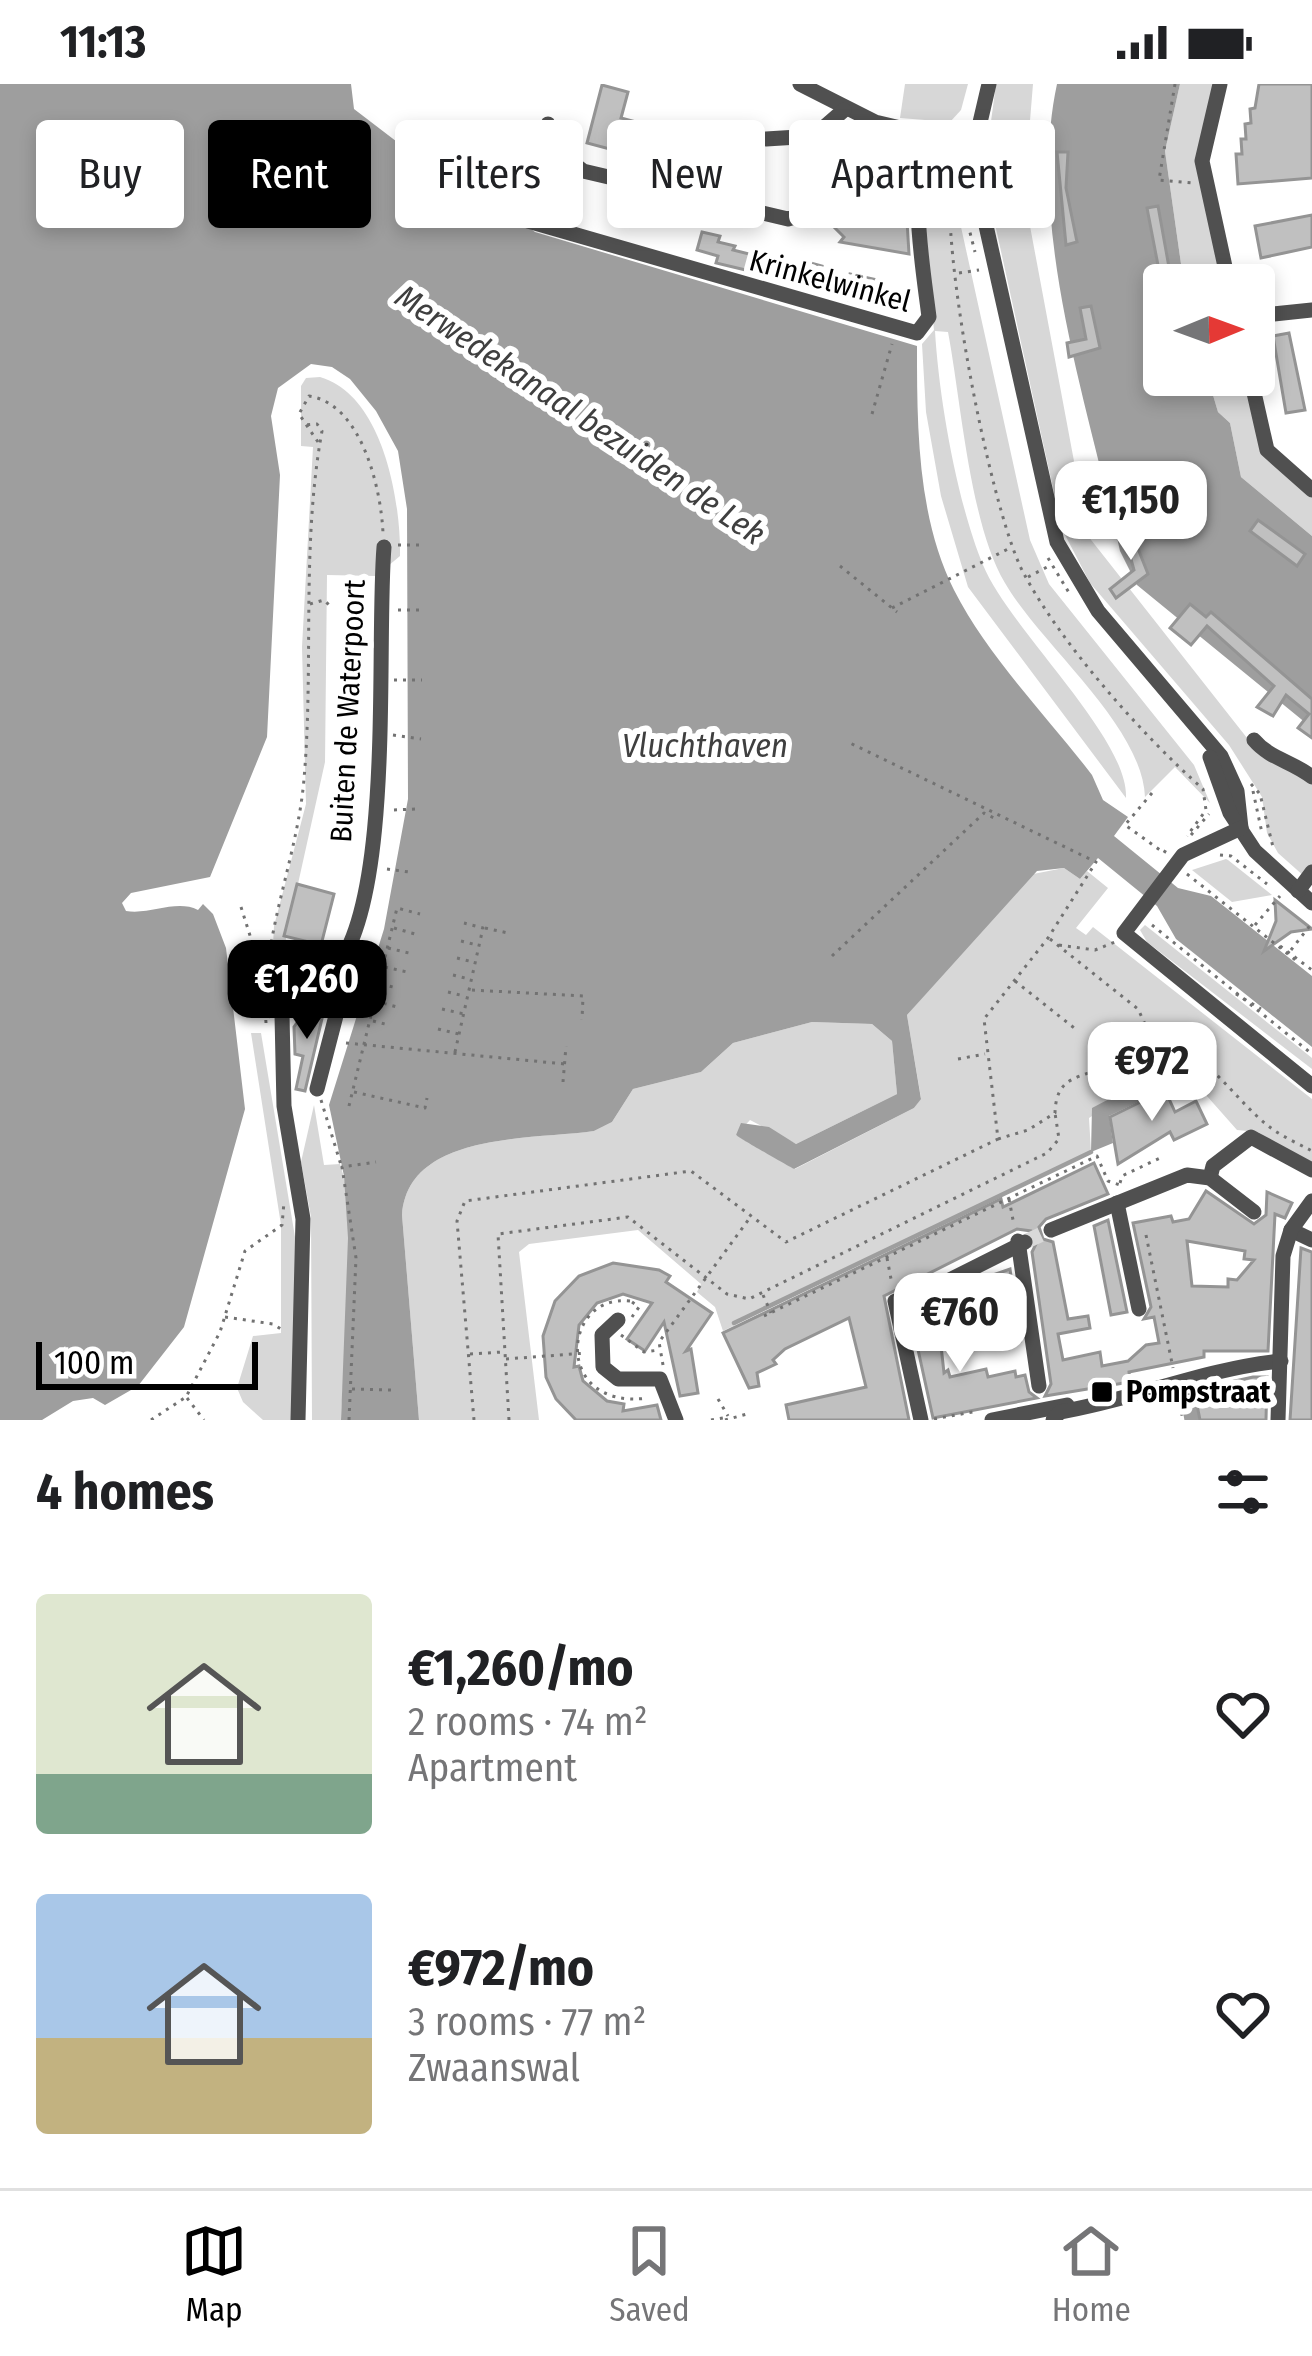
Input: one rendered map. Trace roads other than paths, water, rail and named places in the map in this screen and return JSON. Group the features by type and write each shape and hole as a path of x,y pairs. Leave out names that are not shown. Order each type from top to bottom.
{"street":[{"path":"800,84 870,120"},
{"path":"981,120 989,84"},
{"path":"1220,84 1202,161 1224,264"},
{"path":"766,139 814,136 844,110"},
{"name":"Krinkelwinkel","path":"583,171 789,219"},
{"name":"Krinkelwinkel","path":"555,228 896,331 917,333 929,317 920,228"},
{"path":"987,228 1057,542 1086,595 1221,756 1240,786 1241,827 1265,863 1312,903"},
{"path":"1275,314 1312,310"},
{"path":"1255,396 1267,450 1312,490"},
{"name":"Buiten de Waterpoort","path":"298,1420 303,1219 284,1106 282,1015 336,969 360,903 373,828 391,546"},
{"path":"1254,740 1268,755 1289,758 1312,776"},
{"path":"1241,827 1193,849 1179,872 1124,927 1125,936 1312,1086"},
{"path":"1298,891 1312,872"},
{"path":"318,1093 345,981 336,969"},
{"path":"1210,1178 1213,1166 1251,1137 1312,1170"},
{"path":"1051,1230 1118,1194 1186,1175 1210,1178 1254,1212"},
{"path":"1118,1194 1139,1309"},
{"path":"1278,1420 1283,1256 1291,1230 1312,1201"},
{"path":"1291,1230 1312,1240"},
{"path":"921,1420 895,1296 1020,1240 1044,1403"},
{"path":"618,1320 602,1335 603,1367 618,1379 660,1379 676,1420"},
{"path":"992,1420 1044,1403 1105,1401 1217,1368 1281,1361"},
{"path":"1066,1420 1090,1420 1105,1401"}],"water":[{"name":"Vluchthaven","path":"0,84 351,84 354,109 368,120 208,120 208,228 371,228 371,122 395,140 395,228 530,228 917,346 926,501 942,562 968,615 1092,775 1103,800 1128,817 1114,836 1178,888 1211,896 1312,976 1312,1047 1176,939 1157,906 1098,858 1080,879 1064,868 1037,871 907,1015 921,1099 914,1108 794,1169 736,1135 741,1123 769,1127 796,1144 897,1094 892,1041 872,1024 812,1022 733,1043 701,1072 633,1089 612,1122 594,1131 477,1145 426,1168 409,1188 402,1215 419,1420 341,1420 348,1238 344,1176 329,1105 384,929 408,799 407,509 398,451 376,411 350,379 332,367 311,364 278,388 271,416 280,475 267,737 210,877 131,893 122,903 126,911 135,912 181,906 198,910 203,904 213,914 226,948 245,1109 184,1327 138,1386 105,1405 93,1398 73,1401 42,1420 0,1420"},
{"path":"1057,84 1180,84 1165,151 1181,264 1143,264 1143,396 1213,396 1218,412 1230,423 1241,477 1312,536 1312,728 1137,585 1120,551 1078,378 1055,257 1052,120"},
{"path":"1166,1069 1186,1079 1109,1116 1113,1143 1091,1152 1092,1108"}],"waterway":[{"path":"734,1323 1091,1152"},
{"path":"1187,1390 1192,1420"}],"tunnel":[{"path":"1027,1241 1051,1230"}],"place":[{"name":"Pompstraat","path":"1102,1392"}],"water label":[{"name":"Merwedekanaal bezuiden de Lek","path":"580,415"}]}
